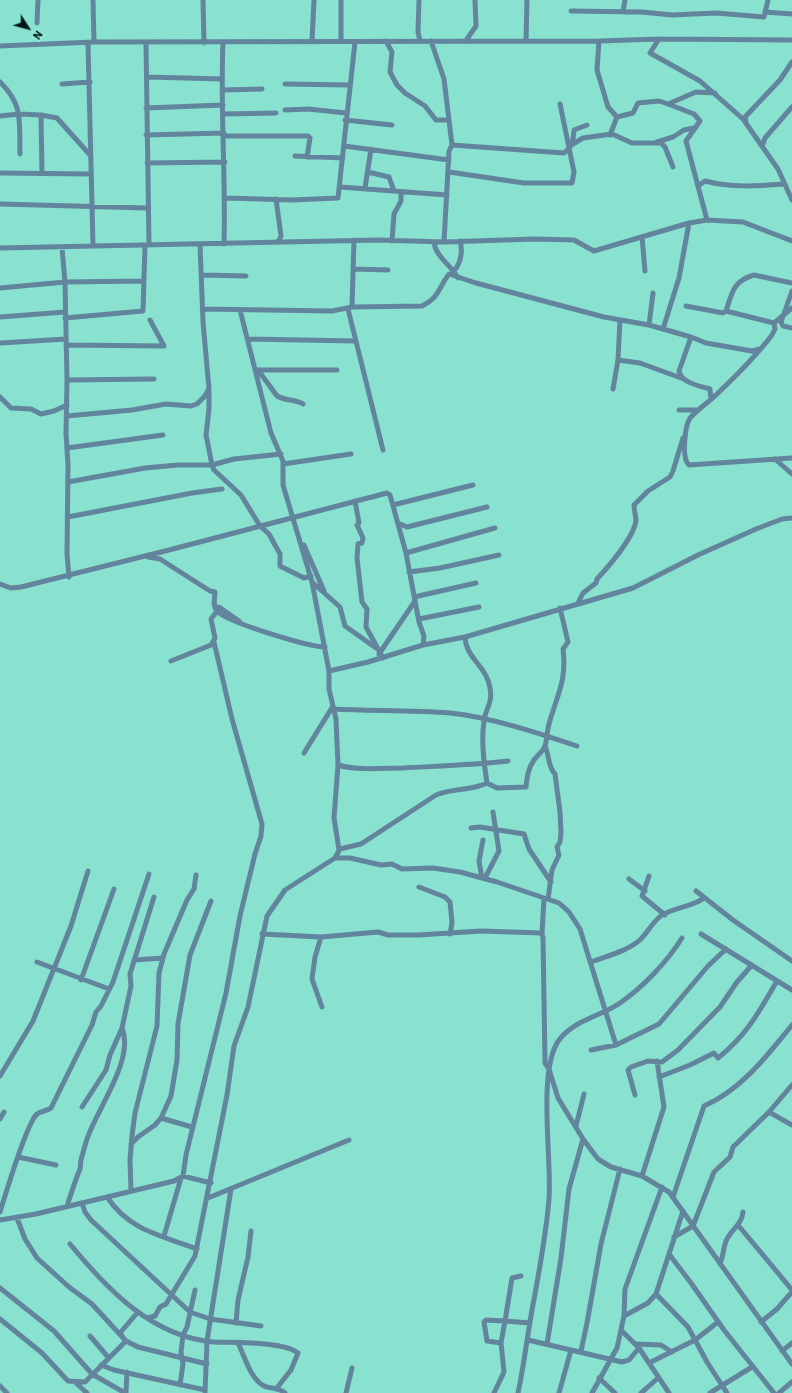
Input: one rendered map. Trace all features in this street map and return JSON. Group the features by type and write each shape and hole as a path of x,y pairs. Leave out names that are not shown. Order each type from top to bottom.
{"street":[{"path":"37,23 38,0"},
{"path":"93,246 93,206 90,174 90,82 94,0"},
{"path":"203,0 204,43"},
{"path":"312,42 314,0"},
{"path":"340,42 341,0"},
{"path":"419,0 418,32 420,41"},
{"path":"468,41 467,39 476,26 475,0"},
{"path":"526,41 527,0"},
{"path":"625,0 623,11 625,12"},
{"path":"571,11 672,15 716,13 764,17 768,0"},
{"path":"765,12 792,14"},
{"path":"0,46 146,42 599,41 659,39 792,40"},
{"path":"659,39 650,52 700,81 715,93 746,124 763,144 778,169 784,184 789,189 792,200"},
{"path":"386,41 392,52 390,72 401,90 425,106 436,120 448,120"},
{"path":"431,41 444,79 452,144 449,151 444,242"},
{"path":"599,41 597,70 608,107 617,117"},
{"path":"65,318 142,311 144,308 144,281 147,245 148,163 146,135 148,77 146,42"},
{"path":"226,198 337,199 340,187 345,120 355,42"},
{"path":"223,43 222,105 226,198 224,244"},
{"path":"746,124 745,117 780,80 792,62"},
{"path":"148,77 222,79"},
{"path":"0,82 13,96 20,114 20,154"},
{"path":"62,84 90,82"},
{"path":"285,84 349,85"},
{"path":"222,90 262,89"},
{"path":"668,104 696,92 715,93"},
{"path":"617,117 633,113 638,103 659,101 685,109 698,118 700,123 694,128 686,141 707,220"},
{"path":"560,104 572,146"},
{"path":"146,108 222,105"},
{"path":"763,144 765,138 792,107"},
{"path":"285,110 308,109 346,113"},
{"path":"223,114 276,113"},
{"path":"0,116 20,114 41,115 57,118 90,155"},
{"path":"41,115 42,173"},
{"path":"610,135 617,117"},
{"path":"345,120 392,125"},
{"path":"449,172 524,183 572,183 574,172 572,146 574,130 587,125"},
{"path":"655,143 673,137 684,130 694,128"},
{"path":"146,135 308,136 310,138 307,157"},
{"path":"452,144 564,153 583,138 610,135 632,143 661,143 664,145 672,167"},
{"path":"344,146 449,160"},
{"path":"365,188 371,149"},
{"path":"295,156 342,158"},
{"path":"148,163 225,162"},
{"path":"0,172 90,174"},
{"path":"368,172 388,177 394,191"},
{"path":"698,186 705,181 718,185 762,186 784,184"},
{"path":"340,187 447,195"},
{"path":"392,241 394,214 401,201 401,192"},
{"path":"276,199 281,236 278,242"},
{"path":"0,204 147,208"},
{"path":"0,248 62,248 354,240 444,242 574,240 594,251 689,223 707,220 743,222 792,241"},
{"path":"663,329 679,278 689,223"},
{"path":"642,237 645,271"},
{"path":"354,240 350,308 382,450"},
{"path":"203,309 332,311 350,308 422,306 431,301 438,294 449,274 454,271 461,255 460,241"},
{"path":"434,242 443,260 454,271 458,278"},
{"path":"200,244 209,409 206,435 212,465 214,470 241,496 260,526 269,534 280,554 280,566 304,578 311,576"},
{"path":"62,248 65,282 68,380 67,448 69,577"},
{"path":"353,269 388,270"},
{"path":"449,274 458,278 620,320 649,325 691,337 706,344 752,351 760,349"},
{"path":"202,275 246,276"},
{"path":"726,311 735,285 754,275 792,283"},
{"path":"0,288 65,282 144,281"},
{"path":"792,291 782,324 792,328"},
{"path":"649,325 653,293"},
{"path":"686,306 723,313 726,311 774,323"},
{"path":"774,323 792,308"},
{"path":"240,310 257,370 271,433 281,454 283,464 282,481 311,576 325,647 329,671 329,689 338,732 338,765 334,818 338,850 335,858"},
{"path":"0,317 65,312"},
{"path":"66,346 164,346 150,320"},
{"path":"613,388 618,360 620,320"},
{"path":"774,323 775,329 772,335 760,349 734,378 690,419 685,436 684,449 689,465 792,458"},
{"path":"681,378 680,371 691,337"},
{"path":"0,343 66,339"},
{"path":"248,339 356,340"},
{"path":"618,360 640,363 710,389 711,399"},
{"path":"257,370 337,370"},
{"path":"257,370 281,399 295,400 303,404"},
{"path":"68,380 154,379"},
{"path":"67,416 132,410 166,404 191,406 202,400 208,388"},
{"path":"0,397 11,408 30,409 41,414 54,411 67,405"},
{"path":"679,410 698,410"},
{"path":"67,448 163,435"},
{"path":"578,603 583,593 596,583 597,579 625,544 636,519 634,506 648,491 670,477 674,471 682,439 685,436"},
{"path":"68,482 145,468 178,465 212,465 234,459 281,454"},
{"path":"283,464 351,454"},
{"path":"775,459 792,474"},
{"path":"393,505 473,485"},
{"path":"68,518 192,493 222,489"},
{"path":"0,584 16,588 69,577 141,556 387,493 390,495 406,553 414,599 424,636 423,645"},
{"path":"357,514 361,499"},
{"path":"355,501 359,523 357,525 363,538 362,543 358,544 357,558 362,602 367,609 366,629 378,650 380,658"},
{"path":"398,523 407,527 488,507"},
{"path":"329,671 423,645 465,636 633,588 698,555 756,529 782,519 792,518"},
{"path":"406,553 495,528"},
{"path":"300,540 303,542 324,592"},
{"path":"409,572 440,568 499,555"},
{"path":"141,556 156,557 210,591 215,592 213,601 216,610 229,619 290,640 318,647 325,647"},
{"path":"312,582 340,607 345,626 378,650"},
{"path":"378,650 397,630 414,599 476,583"},
{"path":"419,619 479,608"},
{"path":"338,850 361,844 436,795 447,791 476,787 487,783 497,788 526,786 527,776 533,762 540,755 545,746 546,736 562,685 564,666 563,649 568,642 560,608"},
{"path":"164,1236 182,1177 192,1127 226,994 240,916 255,854 261,836 262,824 232,719 214,642 215,638 211,619 216,610"},
{"path":"465,636 465,646 468,653 482,669 490,688 490,703 484,720 484,764 487,783"},
{"path":"171,661 208,647 214,642"},
{"path":"318,647 326,654"},
{"path":"333,707 451,713 546,736 577,746"},
{"path":"304,753 333,707"},
{"path":"545,746 548,751 552,771 555,774 560,812 560,838 557,847 559,855 552,870 551,882 546,898 542,934 545,1063 549,1069 558,1098 583,1139 598,1159 611,1167 642,1176 662,1187 673,1197 792,1364"},
{"path":"338,765 358,768 378,768 484,764 508,761"},
{"path":"484,878 499,851 493,812"},
{"path":"471,828 477,826 524,834 529,849 551,882"},
{"path":"483,840 479,861 484,878"},
{"path":"147,1318 155,1316 160,1307 166,1304 172,1296 185,1271 194,1258 197,1249 228,1095 234,1046 248,1007 262,934 267,916 285,890 335,858 350,858 381,865 392,864 402,868 434,868 484,878 546,898 564,907 573,916 580,929 616,1045"},
{"path":"0,1076 33,1021 71,926 88,871"},
{"path":"0,1212 18,1157 34,1116 37,1113 51,1108 109,989 149,874"},
{"path":"131,1191 131,1144 135,1113 157,1026 157,985 163,958 187,900 194,889 196,875"},
{"path":"649,876 645,891 642,894 643,898 665,914"},
{"path":"629,879 645,891"},
{"path":"419,887 445,897 450,902 452,923 450,934"},
{"path":"81,980 114,889"},
{"path":"696,891 792,960"},
{"path":"82,1107 106,1070 110,1055 122,1028 134,960 154,897"},
{"path":"591,962 637,943 665,914 680,907 696,904 704,898"},
{"path":"131,1144 155,1125 161,1118 170,1096 177,1060 178,1024 190,955 211,901"},
{"path":"262,934 321,937 378,932 388,935 450,934 481,931 542,934"},
{"path":"701,934 792,990"},
{"path":"321,937 315,957 312,979 322,1007"},
{"path":"518,1393 528,1340 549,1198 549,1069 556,1046 570,1028 606,1012 638,988 674,951 682,938"},
{"path":"591,1050 616,1045 659,1024 708,966 726,949"},
{"path":"134,960 163,958"},
{"path":"37,962 81,980 109,989"},
{"path":"635,1095 628,1070 648,1061 662,1062 678,1050 720,1007 737,982 752,965"},
{"path":"659,1077 690,1065 714,1053 718,1058 734,1045 749,1028 777,981"},
{"path":"673,1197 704,1106 730,1092 762,1062 792,1025"},
{"path":"67,1206 81,1168 81,1158 88,1136 98,1112 107,1097 125,1049 125,1035 122,1028"},
{"path":"642,1176 664,1107 657,1061"},
{"path":"674,1237 693,1226 714,1172 730,1157 733,1147 769,1112 792,1084"},
{"path":"576,1126 584,1094"},
{"path":"0,1119 4,1112"},
{"path":"769,1112 792,1125"},
{"path":"161,1118 192,1127"},
{"path":"547,1344 561,1258 569,1189 583,1139"},
{"path":"208,1198 349,1140"},
{"path":"18,1157 56,1166"},
{"path":"581,1351 588,1323 601,1244 620,1169"},
{"path":"0,1220 17,1218 82,1203 182,1177 211,1183"},
{"path":"592,1393 617,1348 622,1331 625,1289 662,1187"},
{"path":"101,1365 114,1370 205,1392 207,1341 231,1189"},
{"path":"107,1197 118,1212 130,1223 197,1249"},
{"path":"82,1203 85,1212 91,1220 190,1312 210,1319 261,1326"},
{"path":"624,1316 648,1303 656,1294 683,1211"},
{"path":"720,1263 724,1257 727,1239 738,1225 743,1212"},
{"path":"17,1218 24,1239 37,1258 69,1287 92,1304 126,1341 138,1347 207,1364"},
{"path":"738,1225 747,1238 792,1291 777,1309 761,1322"},
{"path":"236,1322 238,1300 248,1257 251,1231"},
{"path":"70,1244 90,1268 137,1313 163,1328 207,1341 280,1346 298,1353 288,1374 276,1389"},
{"path":"669,1254 718,1322 774,1393"},
{"path":"494,1393 504,1372 501,1343 512,1278 521,1276"},
{"path":"0,1288 54,1331 92,1374 126,1393 127,1372"},
{"path":"180,1385 183,1335 195,1290"},
{"path":"656,1294 688,1327 727,1393"},
{"path":"126,1341 120,1333 137,1313"},
{"path":"0,1319 42,1353 66,1380 76,1382 85,1382 108,1357 126,1341"},
{"path":"501,1343 487,1342 484,1322 486,1320 530,1323"},
{"path":"649,1363 695,1340 718,1322"},
{"path":"622,1331 638,1346 669,1393"},
{"path":"90,1336 108,1357"},
{"path":"528,1340 625,1362 638,1346"},
{"path":"782,1351 792,1342"},
{"path":"238,1343 256,1379 265,1386 285,1393"},
{"path":"638,1346 661,1346 672,1352"},
{"path":"559,1393 571,1350"},
{"path":"710,1393 752,1367"},
{"path":"346,1393 352,1368"},
{"path":"599,1378 615,1393"},
{"path":"641,1393 658,1378"},
{"path":"76,1382 87,1393"},
{"path":"779,1393 792,1382"},
{"path":"0,1386 7,1393"}]}
